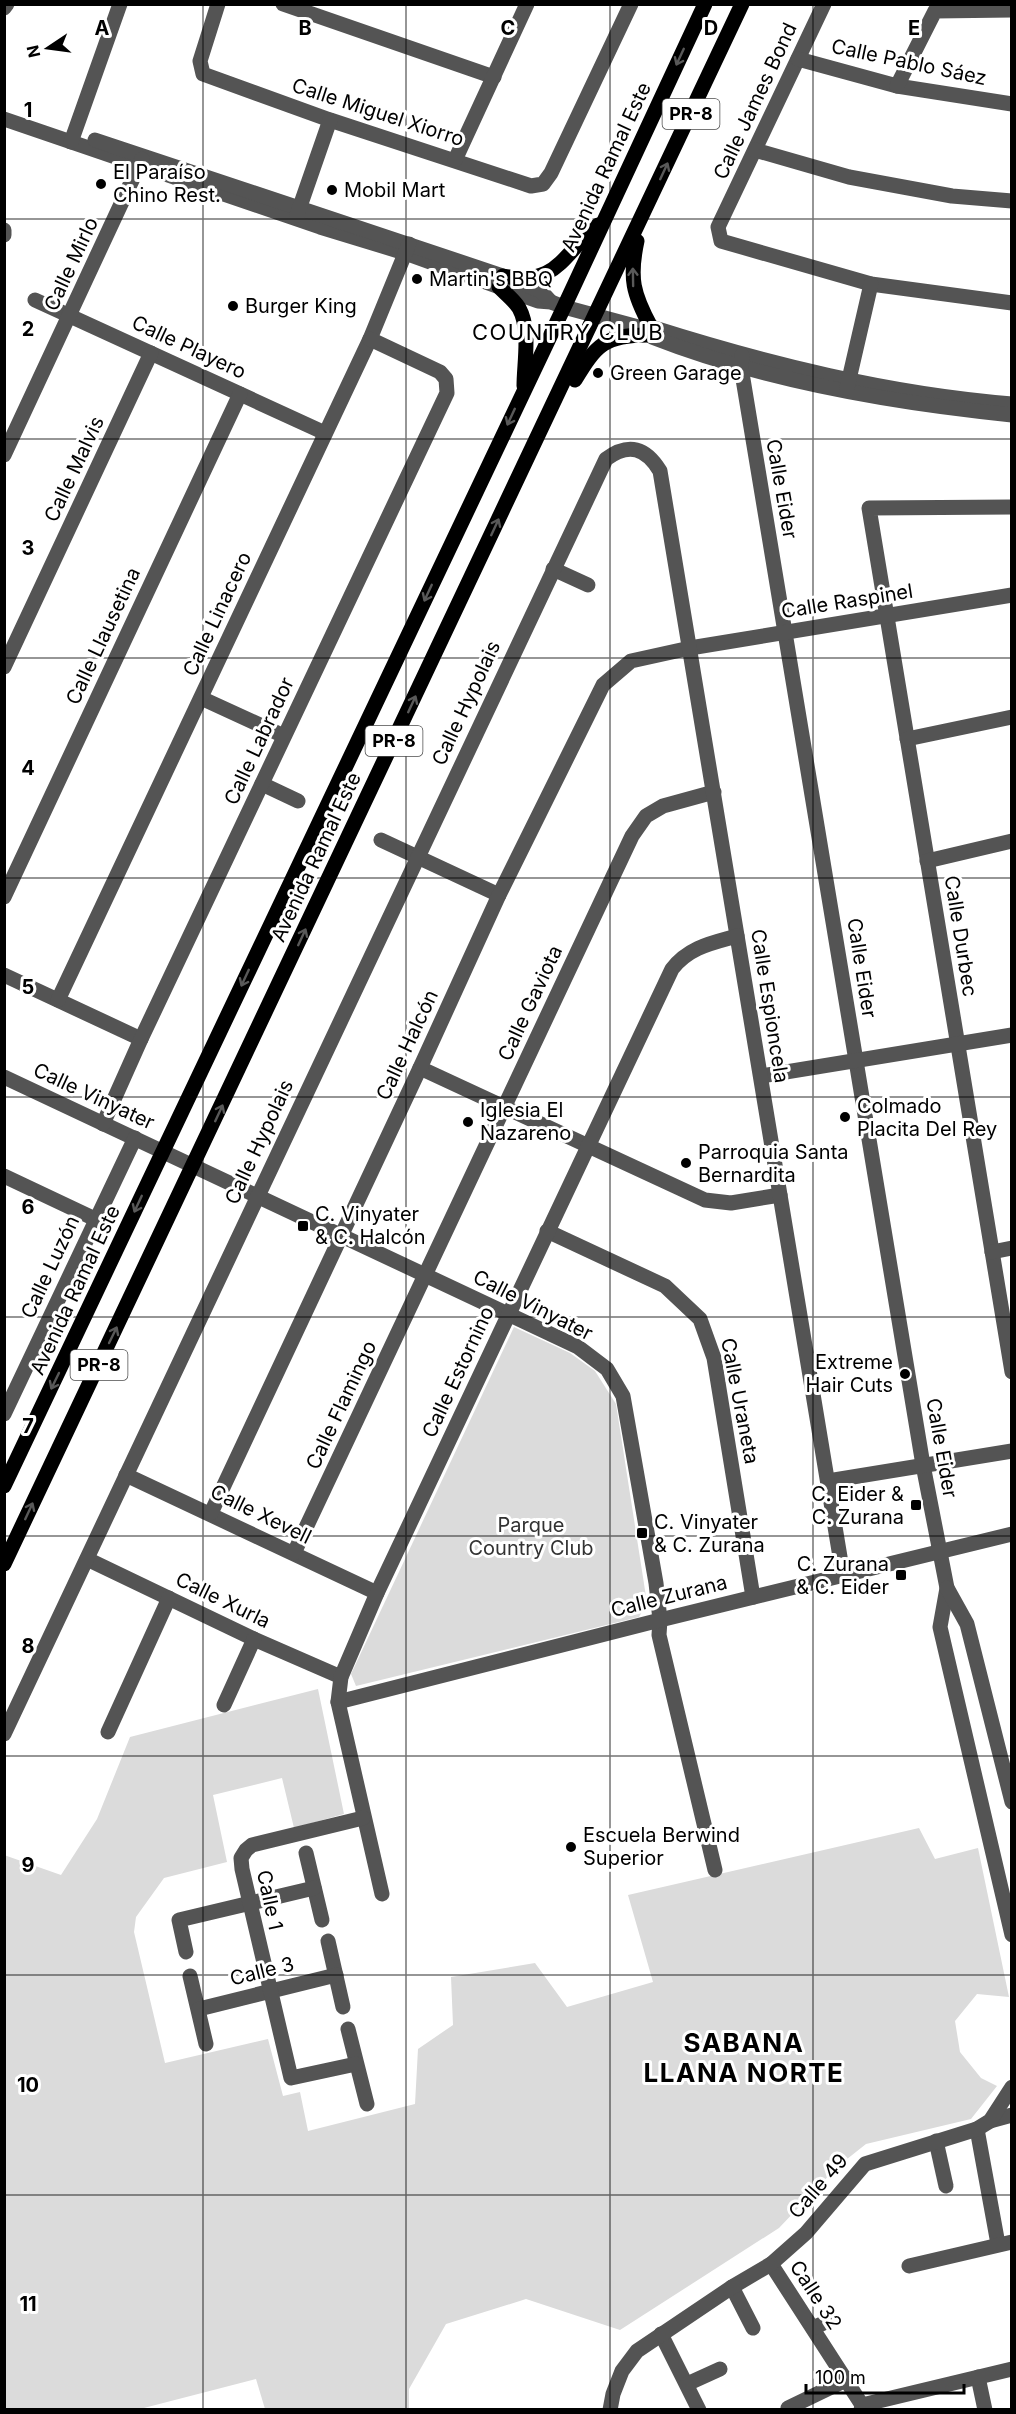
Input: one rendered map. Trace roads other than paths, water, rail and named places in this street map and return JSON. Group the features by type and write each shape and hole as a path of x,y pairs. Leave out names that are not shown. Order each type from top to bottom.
{"main road":[{"name":"Avenida Ramal Este","path":"4,1486 524,390 558,305 603,222 705,4"},
{"name":"Avenida Ramal Este","path":"4,1564 742,4"},
{"path":"524,390 526,343 524,321 517,305 501,282 549,273 603,222"},
{"path":"549,413 602,344 619,336 647,330 633,285 633,261 639,224"}],"street":[{"path":"73,137 120,4"},
{"name":"Calle Miguel Xiorro","path":"218,4 200,61 203,74 330,120 531,186 543,184 551,172 631,4"},
{"path":"283,4 494,77"},
{"path":"455,160 527,4"},
{"name":"Calle James Bond","path":"824,4 718,227 721,241 870,284"},
{"path":"897,86 935,10 1011,10"},
{"name":"Calle Pablo Sáez","path":"798,59 897,86 1011,104"},
{"path":"4,109 73,137 142,161 407,248 501,282 541,291 558,305 647,330 741,361 958,409 1011,415"},
{"path":"4,119 73,137"},
{"path":"298,213 330,120"},
{"path":"755,150 849,177 952,196 1011,201"},
{"name":"Calle Mirlo","path":"4,455 142,161"},
{"name":"Calle Linacero","path":"58,1000 370,339 407,248"},
{"path":"847,386 870,284 1011,303"},
{"name":"Calle Playero","path":"35,300 325,433"},
{"name":"Calle Labrador","path":"103,1124 141,1039 447,393 446,379 440,372 370,339"},
{"name":"Calle Malvis","path":"4,667 151,353"},
{"name":"Calle Eider","path":"741,361 938,1551 947,1588 967,1624 1011,1802"},
{"path":"847,386 1011,404"},
{"name":"Calle Llausetina","path":"4,897 240,394"},
{"name":"Calle Hypolais","path":"4,1734 552,569 606,459 615,452 627,448 642,451"},
{"name":"Calle Espioncela","path":"642,451 654,460 660,471 843,1575"},
{"name":"Calle Durbec","path":"1011,507 869,508 1010,1350 1011,1372"},
{"path":"552,569 588,585"},
{"name":"Calle Raspinel","path":"690,648 1011,595"},
{"name":"Calle Halcón","path":"211,1513 499,895 603,685 631,661 690,648"},
{"path":"201,698 284,736"},
{"path":"907,738 1011,717"},
{"path":"262,784 298,801"},
{"name":"Calle Gaviota","path":"425,1275 632,836 646,816 663,806 714,792"},
{"path":"381,840 499,895"},
{"path":"927,861 1011,841"},
{"name":"Calle Estornino","path":"382,1894 338,1702 341,1677 377,1593 672,969 680,958 702,945 737,936"},
{"path":"4,975 141,1039"},
{"path":"761,1076 1011,1035"},
{"path":"420,1068 705,1200 731,1203 780,1195"},
{"name":"Calle Vinyater","path":"4,1077 578,1347 607,1369 623,1396 660,1620 659,1635 715,1870"},
{"name":"Calle Luzón","path":"4,1414 135,1138"},
{"path":"5,1177 95,1219"},
{"name":"Calle Uraneta","path":"547,1231 664,1286 700,1319 714,1358 753,1597"},
{"path":"992,1252 1011,1248"},
{"name":"Calle Flamingo","path":"294,1553 425,1275"},
{"path":"828,1481 1011,1451"},
{"name":"Calle Xevell","path":"126,1475 377,1593"},
{"name":"Calle Zurana","path":"338,1702 1011,1534"},
{"name":"Calle Xurla","path":"87,1559 254,1639 341,1677"},
{"name":"Calle Eider","path":"947,1588 940,1627 1011,1935"},
{"path":"108,1732 169,1598"},
{"path":"224,1705 254,1639"},
{"name":"Calle 1","path":"356,2064 291,2078 248,1903 241,1858 252,1845 363,1818"},
{"path":"306,1853 322,1920"},
{"path":"186,1952 179,1920 314,1888"},
{"path":"328,1941 343,2007"},
{"name":"Calle 3","path":"199,2009 336,1975"},
{"path":"190,1976 206,2044"},
{"path":"348,2029 367,2104"},
{"path":"909,2266 1005,2243 983,2125 1011,2087"},
{"name":"Calle 49","path":"610,2409 621,2371 636,2351 771,2264 806,2233 865,2164 1011,2115"},
{"path":"936,2141 946,2186"},
{"name":"Calle 32","path":"771,2264 861,2407"},
{"path":"732,2287 753,2328"},
{"path":"813,2328 828,2321"},
{"path":"661,2334 699,2409"},
{"path":"687,2384 720,2369"},
{"path":"861,2407 1011,2369"},
{"path":"978,2377 985,2409"},
{"path":"788,2408 846,2380"}],"place":[{"name":"El Paraíso Chino Rest.","path":"101,184"},
{"name":"Mobil Mart","path":"332,190"},
{"name":"Martin's BBQ","path":"417,279"},
{"name":"Burger King","path":"233,306"},
{"name":"Green Garage","path":"598,373"},
{"name":"Colmado Placita Del Rey","path":"845,1117"},
{"name":"Iglesia El Nazareno","path":"468,1122"},
{"name":"Parroquia Santa Bernardita","path":"686,1163"},
{"name":"C. Vinyater & C. Halcón","path":"303,1226"},
{"name":"Extreme Hair Cuts","path":"905,1374"},
{"name":"C. Eider & C. Zurana","path":"916,1505"},
{"name":"C. Vinyater & C. Zurana","path":"642,1533"},
{"name":"C. Zurana & C. Eider","path":"901,1575"},
{"name":"Escuela Berwind Superior","path":"571,1847"}],"district":[{"name":"COUNTRY CLUB","path":"568,332"},
{"name":"SABANA LLANA NORTE","path":"744,2058"}],"park label":[{"name":"Parque Country Club","path":"531,1536"}]}
